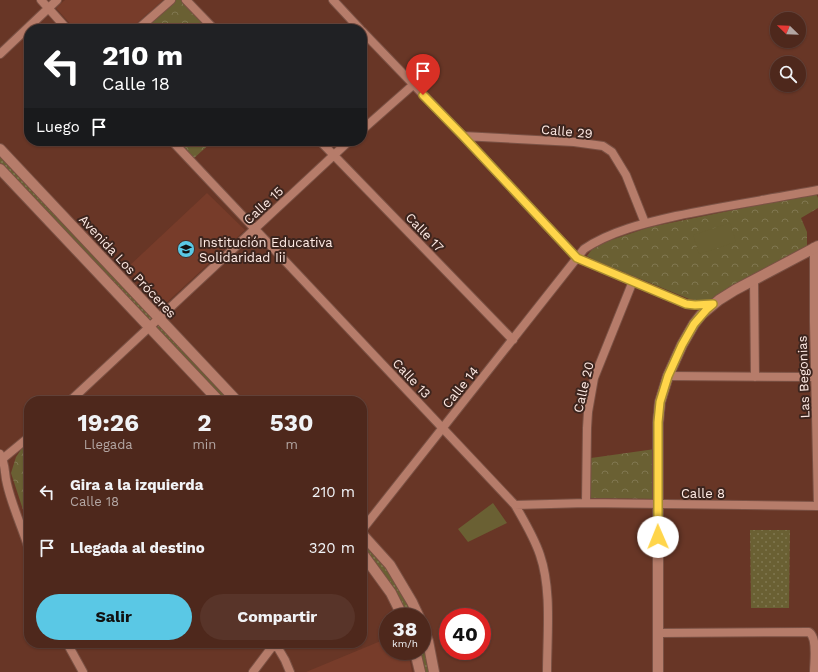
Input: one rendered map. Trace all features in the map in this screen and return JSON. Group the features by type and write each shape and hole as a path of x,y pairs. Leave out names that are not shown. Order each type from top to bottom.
{"main road":[{"name":"Avenida Los Próceres","path":"0,149 233,396"},
{"name":"Avenida Los Próceres","path":"0,170 214,396"},
{"path":"658,672 658,422 660,402 668,376 682,345 694,324 713,304 735,290 816,246"},
{"path":"367,540 390,565 415,608"},
{"path":"367,560 391,593 398,608"},
{"path":"431,656 434,672"},
{"path":"417,660 420,672"}],"street":[{"path":"41,0 63,24"},
{"path":"31,24 57,0"},
{"path":"144,24 171,0"},
{"path":"186,0 209,24"},
{"path":"333,0 355,24"},
{"path":"0,54 24,31"},
{"path":"367,36 577,258 686,304 713,304"},
{"path":"367,126 413,85"},
{"name":"Calle 29","path":"463,136 554,141 603,146 612,152 626,174 645,223"},
{"name":"Calle 13","path":"177,146 515,505 540,555 544,572 547,595 547,672"},
{"name":"Calle 17","path":"325,146 513,340"},
{"name":"Calle 15","path":"75,396 343,146"},
{"name":"Calle 14","path":"367,524 584,249 595,242 645,223 709,209 818,190"},
{"name":"Las Begonias","path":"816,246 815,377 817,404 818,506"},
{"path":"754,280 755,377"},
{"name":"Calle 20","path":"586,503 588,412 594,378 633,281"},
{"path":"668,376 815,377"},
{"path":"24,441 1,458 6,470 3,480 24,536"},
{"name":"Calle 8","path":"515,505 586,503 818,506"},
{"path":"659,633 805,631 812,634 814,640 814,672"},
{"path":"70,648 83,672"},
{"path":"253,672 271,648"},
{"path":"278,648 290,672"}],"shaded area":[{"path":"65,0 163,0 136,24 70,24 56,8"},
{"name":"Institución Educativa Solidaridad Iii","path":"207,193 245,230 164,305 127,268"},
{"path":"379,642 379,660 410,660 412,672 306,672 364,648"}],"green space":[{"path":"176,0 181,0 204,24 149,24"},
{"path":"181,146 207,146 193,159"},
{"path":"0,155 154,317 149,323 0,164"},
{"path":"816,193 818,198 818,208 801,218 807,232 807,247 715,299 696,301 689,299 587,256 593,248 602,243 650,227"},
{"path":"730,223 736,242 699,254 693,235"},
{"path":"162,325 228,396 218,396 156,328"},
{"path":"24,446 24,513 11,473 16,457"},
{"path":"655,449 656,499 591,498 591,458"},
{"path":"493,503 507,523 468,542 458,529"},
{"path":"750,530 790,530 789,608 751,608"},
{"path":"367,544 387,566 409,608 400,608 367,557"},
{"path":"421,660 427,660 430,672 424,672"}],"place":[{"name":"Institución Educativa Solidaridad Iii","path":"186,249"}],"route":[{"path":"423,95 577,258 686,304 713,304 694,324 682,345 668,376 660,402 658,422 658,537"}]}
